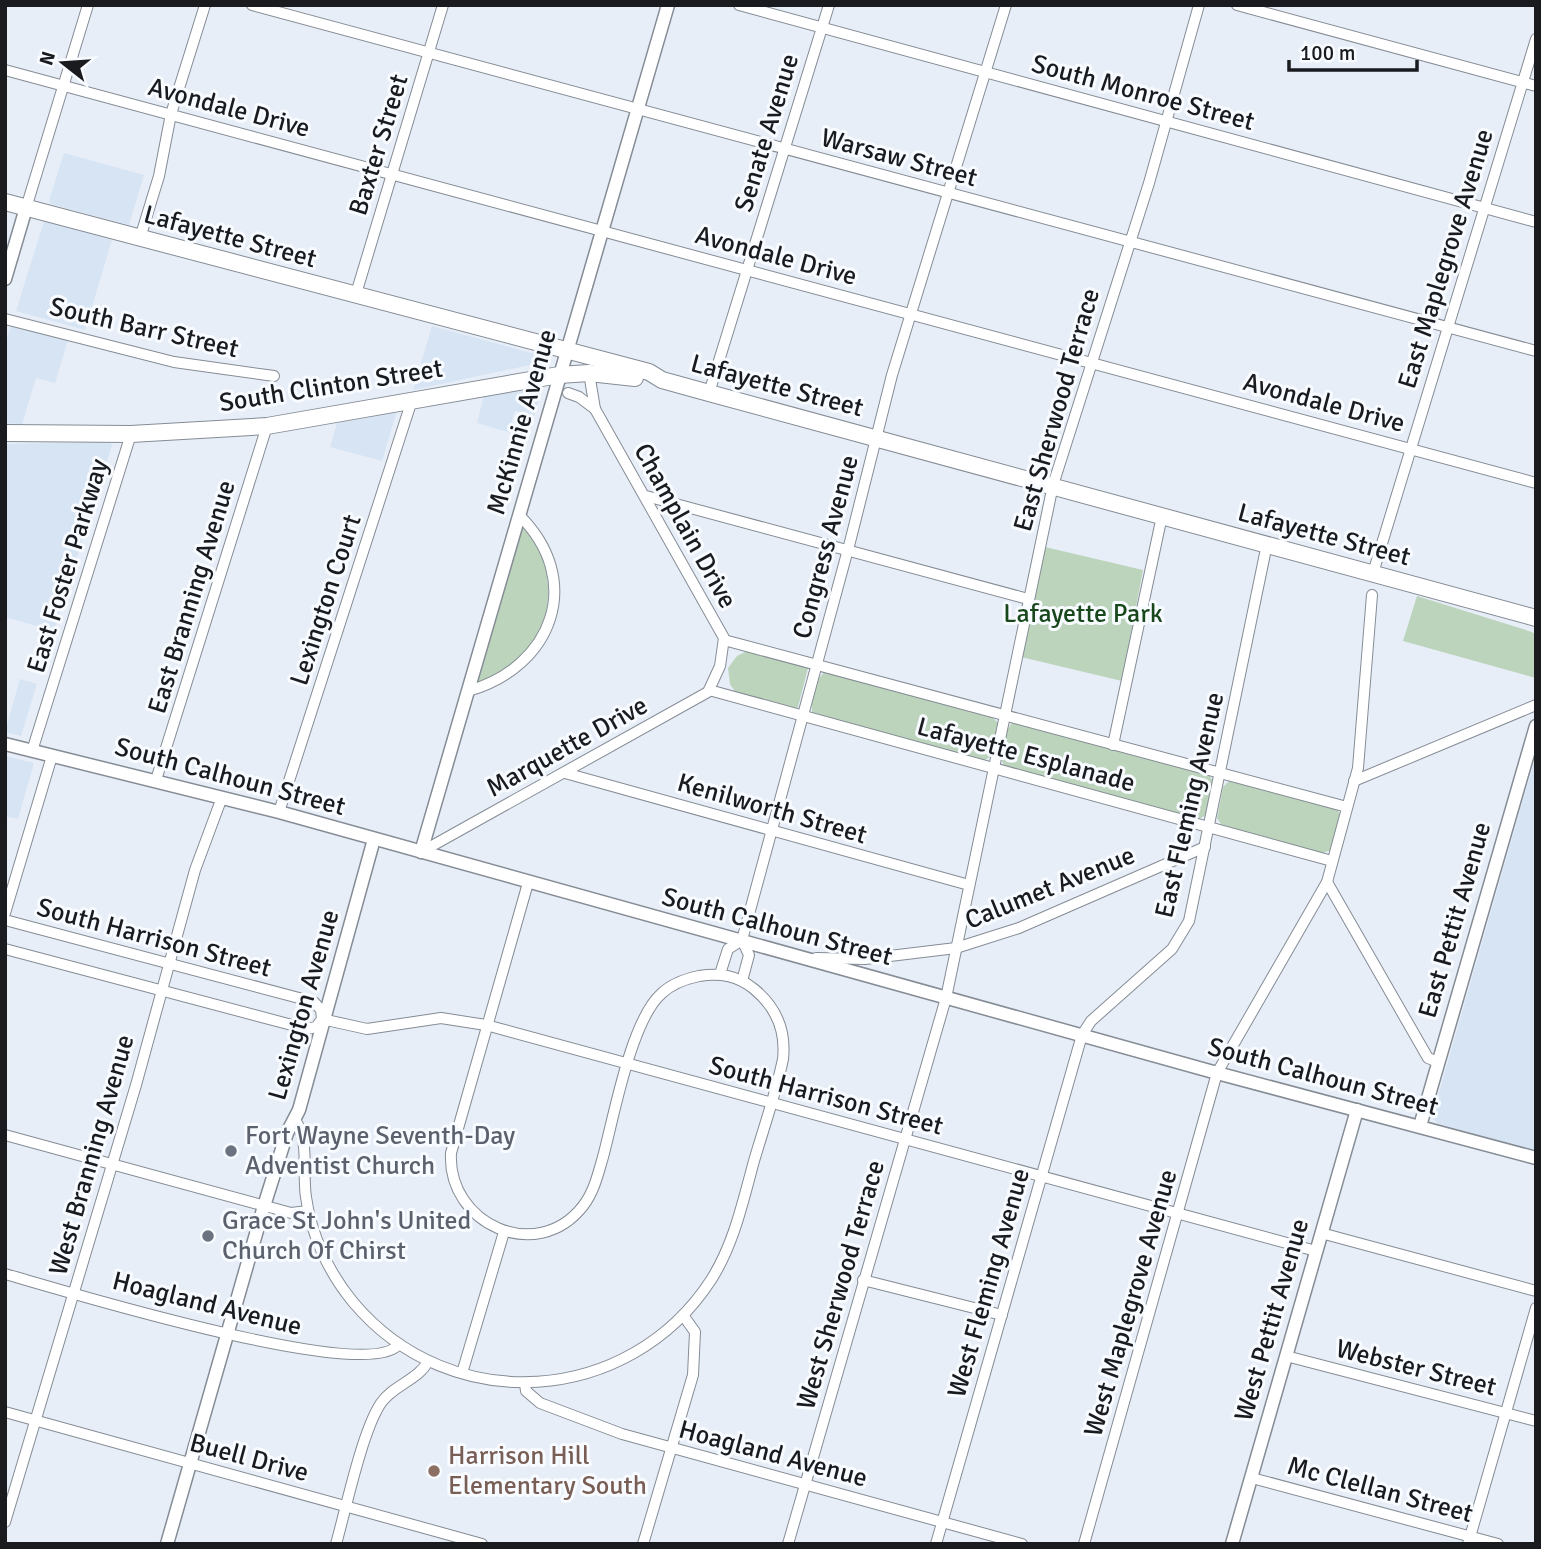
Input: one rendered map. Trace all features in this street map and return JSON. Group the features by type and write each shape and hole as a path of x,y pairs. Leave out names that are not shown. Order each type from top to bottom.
{"highway":[{"name":"Lafayette Street","path":"5,202 355,297 649,372 662,380 1536,618"},
{"name":"South Clinton Street","path":"5,433 131,434 267,426 559,375 589,373 662,380"}],"street":[{"path":"5,279 88,5"},
{"path":"140,238 159,176 172,114 205,5"},
{"name":"Warsaw Street","path":"252,5 1536,351"},
{"name":"Baxter Street","path":"355,297 443,5"},
{"name":"McKinnie Avenue","path":"421,852 668,5"},
{"name":"South Monroe Street","path":"739,5 1536,222"},
{"name":"Senate Avenue","path":"709,393 829,5"},
{"name":"Congress Avenue","path":"743,940 892,375 1006,5"},
{"name":"East Sherwood Terrace","path":"946,998 1053,485 1168,121 1199,5"},
{"path":"1237,5 1536,86"},
{"name":"East Maplegrove Avenue","path":"1373,573 1482,208 1536,38"},
{"name":"Avondale Drive","path":"5,70 1536,483"},
{"name":"South Barr Street","path":"5,319 174,362 274,376"},
{"name":"Champlain Drive","path":"589,373 595,409 646,496 724,640 720,666 709,690"},
{"name":"Champlain Drive","path":"568,393 579,397 595,409"},
{"name":"Lexington Court","path":"279,812 412,400"},
{"name":"East Branning Avenue","path":"156,780 267,426"},
{"name":"East Foster Parkway","path":"32,751 131,434"},
{"path":"646,496 1028,599"},
{"path":"468,691 515,671 533,654 548,628 554,598 551,568 542,544 519,514"},
{"path":"1113,745 1161,516"},
{"name":"East Fleming Avenue","path":"1082,1035 1091,1021 1172,949 1182,936 1196,898 1267,544"},
{"name":"West Maplegrove Avenue","path":"1084,1544 1217,1073 1327,882 1354,781 1372,595"},
{"name":"Lafayette Esplanade","path":"724,640 1347,807"},
{"name":"Lafayette Esplanade","path":"709,690 1332,861"},
{"name":"Marquette Drive","path":"421,852 709,690"},
{"path":"1354,781 1536,705"},
{"name":"East Pettit Avenue","path":"1420,1126 1536,726"},
{"name":"South Calhoun Street","path":"5,744 156,780 220,800 279,812 1217,1073 1536,1158"},
{"path":"5,913 52,756"},
{"name":"Kenilworth Street","path":"565,773 969,885"},
{"name":"West Branning Avenue","path":"5,1522 112,1164 195,870 220,800"},
{"name":"Lexington Avenue","path":"167,1544 264,1206 287,1133 295,1120 374,839"},
{"name":"Calumet Avenue","path":"809,958 865,959 956,948 1019,928 1205,847"},
{"path":"1327,882 1428,1058 1438,1062"},
{"path":"295,1120 303,1139 308,1211 325,1257 347,1294 370,1320 400,1344 428,1361 462,1373 525,1384 575,1377 607,1366 643,1347 683,1315 712,1278 730,1242 783,1059 782,1030 770,1006 742,981 720,974 683,980 662,993 645,1014 596,1180 582,1208 561,1225 531,1235 503,1232 484,1223 466,1206 454,1184 450,1161 452,1144 528,883"},
{"name":"South Harrison Street","path":"5,920 314,1002 321,1010 323,1019"},
{"path":"720,974 728,949 743,940 749,955 742,981"},
{"name":"South Harrison Street","path":"5,949 307,1030 316,1027 323,1019"},
{"path":"863,973 865,959"},
{"name":"West Sherwood Terrace","path":"788,1544 946,998"},
{"name":"South Harrison Street","path":"323,1019 367,1029 441,1018 486,1025 1317,1251"},
{"name":"West Fleming Avenue","path":"936,1544 1082,1035"},
{"name":"West Pettit Avenue","path":"1232,1544 1357,1110"},
{"path":"5,1135 291,1213 308,1211"},
{"path":"462,1373 503,1232"},
{"path":"1321,1233 1536,1291"},
{"name":"Hoagland Avenue","path":"5,1274 281,1347 322,1352 382,1353 396,1349 400,1344"},
{"path":"863,1280 1002,1315"},
{"path":"1469,1540 1536,1308"},
{"path":"643,1544 696,1352 695,1332 683,1315"},
{"name":"Webster Street","path":"1286,1356 1536,1421"},
{"path":"336,1544 379,1406 391,1391 422,1372 428,1361"},
{"name":"Hoagland Avenue","path":"525,1384 531,1397 544,1404 671,1449 1022,1544"},
{"name":"Buell Drive","path":"5,1412 482,1544"},
{"name":"Mc Clellan Street","path":"1252,1478 1469,1540 1498,1544"}],"shaded area":[{"path":"64,153 144,175 129,225 51,204 49,201"},
{"path":"44,221 112,240 85,330 16,311"},
{"path":"11,325 68,340 55,383 36,378 22,424 5,423 5,346"},
{"path":"432,326 550,358 549,361 413,390"},
{"path":"540,384 543,387 534,416 515,411 508,432 477,423 484,395"},
{"path":"394,412 396,414 382,461 330,447 337,423"},
{"path":"109,442 112,445 54,631 5,617 5,444"},
{"path":"20,679 37,684 21,736 5,732"},
{"path":"1536,755 1536,1151 1437,1123 1432,1117"},
{"path":"5,756 34,763 18,819 5,816"}],"green space":[{"path":"521,526 536,542 544,562 548,592 544,621 531,648 521,659 506,671 479,682 476,679"},
{"name":"Lafayette Park","path":"1045,547 1143,570 1122,681 1021,657"},
{"path":"1417,596 1532,632 1536,635 1536,678 1403,641"},
{"path":"747,651 808,668 798,707 795,709 736,693 730,684 728,668 737,656"},
{"path":"827,671 990,715 998,723 992,756 983,761 813,714 814,690 819,678"},
{"path":"1013,722 1208,773 1214,783 1208,814 1197,820 1004,766 1003,743"},
{"path":"1230,780 1337,809 1341,816 1331,850 1320,854 1223,827 1217,818 1223,787"}],"place":[{"name":"Fort Wayne Seventh-Day Adventist Church","path":"231,1151"},
{"name":"Grace St John's United Church Of Chirst","path":"208,1236"},
{"name":"Harrison Hill Elementary South","path":"434,1471"}]}
